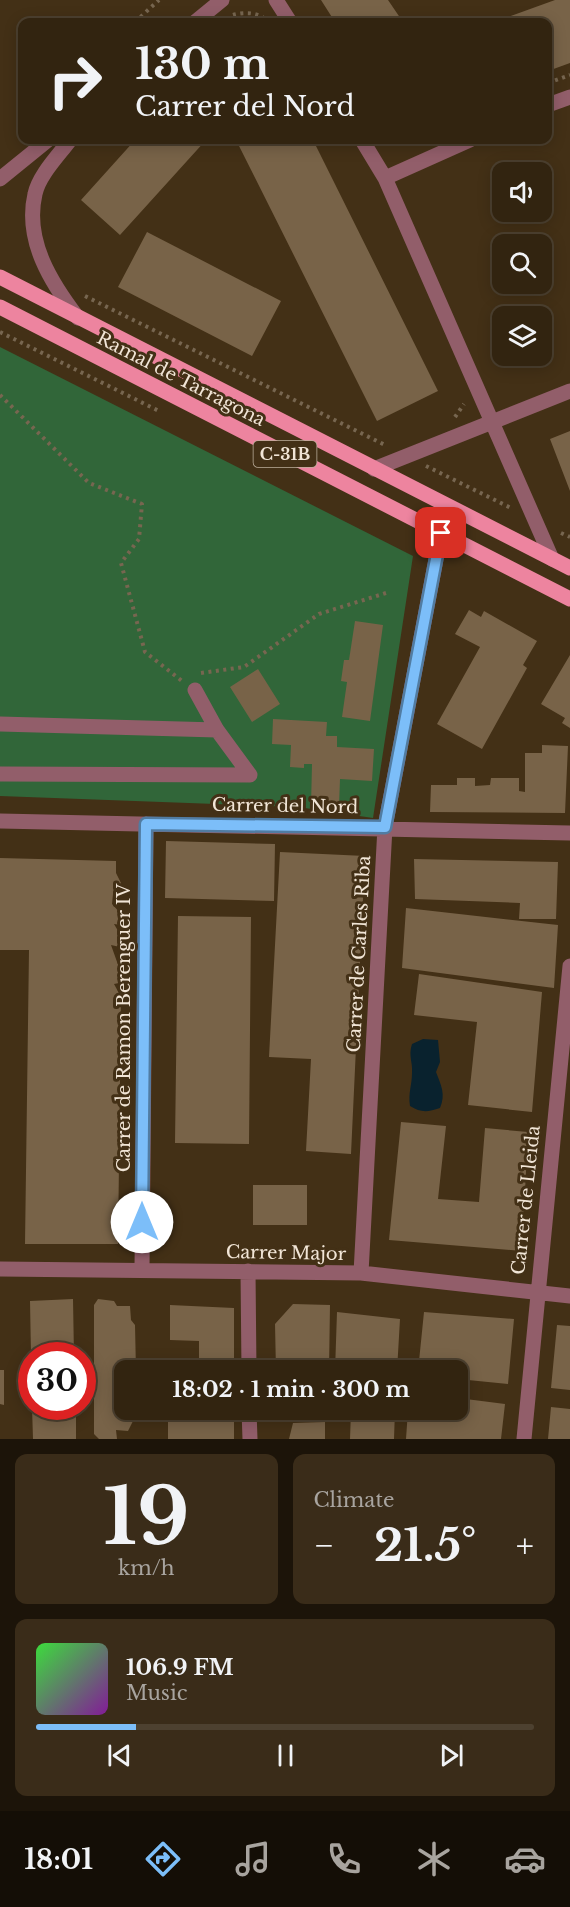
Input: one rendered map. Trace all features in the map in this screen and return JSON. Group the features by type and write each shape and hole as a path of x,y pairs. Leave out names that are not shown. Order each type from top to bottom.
{"main road":[{"name":"Ramal de Tarragona","path":"0,277 570,568"},
{"name":"Ramal de Tarragona","path":"0,307 570,599"}],"street":[{"path":"200,18 222,0"},
{"path":"276,0 287,18"},
{"path":"552,104 570,98"},
{"path":"0,179 43,144"},
{"path":"67,144 35,193 33,220 37,245 44,266 60,295 78,318"},
{"path":"364,144 385,178 552,559"},
{"path":"385,178 461,144"},
{"path":"374,469 570,391"},
{"name":"Carrer de Carles Riba","path":"361,1274 385,827 441,533"},
{"path":"0,774 250,775 217,730 195,690"},
{"path":"0,724 217,730"},
{"name":"Carrer del Nord","path":"0,821 385,827 570,833"},
{"name":"Carrer de Ramon Berenguer IV","path":"142,1269 146,824"},
{"name":"Carrer de Lleida","path":"524,1439 536,1291 570,966"},
{"name":"Carrer Major","path":"0,1269 142,1269 361,1274 570,1296"},
{"path":"248,1271 249,1360"},
{"path":"249,1420 249,1439"}],"path":[{"path":"139,18 159,0"},
{"path":"228,18 234,14 245,13 260,15 264,18"},
{"path":"552,82 570,75"},
{"path":"81,294 570,537"},
{"path":"0,395 89,483 142,504 140,539 121,563 145,652 195,690"},
{"path":"446,420 457,416 467,399"},
{"path":"384,445 394,440"},
{"path":"199,673 244,667 319,614 386,593"},
{"path":"176,676 188,675"}],"green space":[{"path":"0,347 413,556 373,818 298,807 0,796"}],"water":[{"path":"423,1039 438,1040 440,1062 436,1072 443,1094 440,1108 428,1111 421,1111 410,1106 411,1048 412,1044"}],"building":[{"path":"321,0 388,0 400,18 332,18"},
{"path":"555,0 570,0 570,63 552,70 552,18 505,18"},
{"path":"131,144 202,144 120,235 81,200"},
{"path":"238,144 315,144 438,391 377,421"},
{"path":"147,232 281,301 252,356 118,287"},
{"path":"570,431 570,491 550,439"},
{"path":"469,610 481,617 484,611 537,641 523,665 527,668 482,749 437,724 480,647 455,634"},
{"path":"355,621 383,625 370,721 342,717 347,682 341,681 344,660 349,660"},
{"path":"570,655 570,728 562,723 565,718 541,704"},
{"path":"258,669 280,704 252,722 230,687"},
{"path":"273,719 327,722 326,736 337,736 337,747 374,749 372,781 340,779 339,807 311,806 312,764 304,764 304,768 290,767 291,745 272,744"},
{"path":"542,745 568,746 565,813 430,812 431,785 457,785 457,778 475,778 475,786 490,785 491,778 519,778 519,791 525,792 525,753 542,753"},
{"path":"166,841 275,844 274,901 165,898"},
{"path":"280,852 365,856 351,1154 306,1151 311,1059 269,1057"},
{"path":"0,858 116,861 116,873 121,883 122,893 113,894 112,904 121,914 121,925 114,924 121,936 120,947 111,945 121,973 119,983 114,984 121,997 118,1244 25,1244 29,950 0,950"},
{"path":"414,859 558,862 556,919 519,919 520,903 415,899"},
{"path":"406,908 558,925 554,988 402,968"},
{"path":"178,916 251,917 249,1144 175,1143"},
{"path":"419,974 542,992 532,1112 468,1105 477,1022 414,1015"},
{"path":"401,1122 446,1126 438,1199 479,1202 485,1128 528,1132 522,1251 389,1240"},
{"path":"253,1185 307,1185 307,1225 253,1225"},
{"path":"73,1299 74,1342 31,1342 30,1301"},
{"path":"98,1299 114,1301 117,1306 130,1306 131,1320 135,1325 136,1360 114,1360 114,1420 134,1420 128,1431 116,1430 117,1439 99,1439 94,1434 96,1342 94,1342 94,1305"},
{"path":"293,1304 330,1305 329,1360 276,1360 275,1324"},
{"path":"170,1305 234,1308 234,1360 199,1360 199,1341 170,1340"},
{"path":"337,1312 400,1319 398,1360 335,1360"},
{"path":"424,1312 514,1319 508,1384 468,1380 468,1360 419,1360"},
{"path":"557,1325 570,1326 570,1390 551,1388"},
{"path":"0,1370 4,1370 4,1405 0,1404"},
{"path":"468,1399 505,1404 501,1439 406,1439 407,1420 468,1420"},
{"path":"551,1407 570,1409 570,1439 548,1439"},
{"path":"32,1420 76,1420 76,1439 33,1439"},
{"path":"168,1420 234,1420 234,1439 168,1439"},
{"path":"351,1420 395,1420 394,1439 350,1439"},
{"path":"325,1422 325,1439 289,1439 293,1423"}],"route":[{"path":"142,1222 146,824 385,827 441,533"}]}
